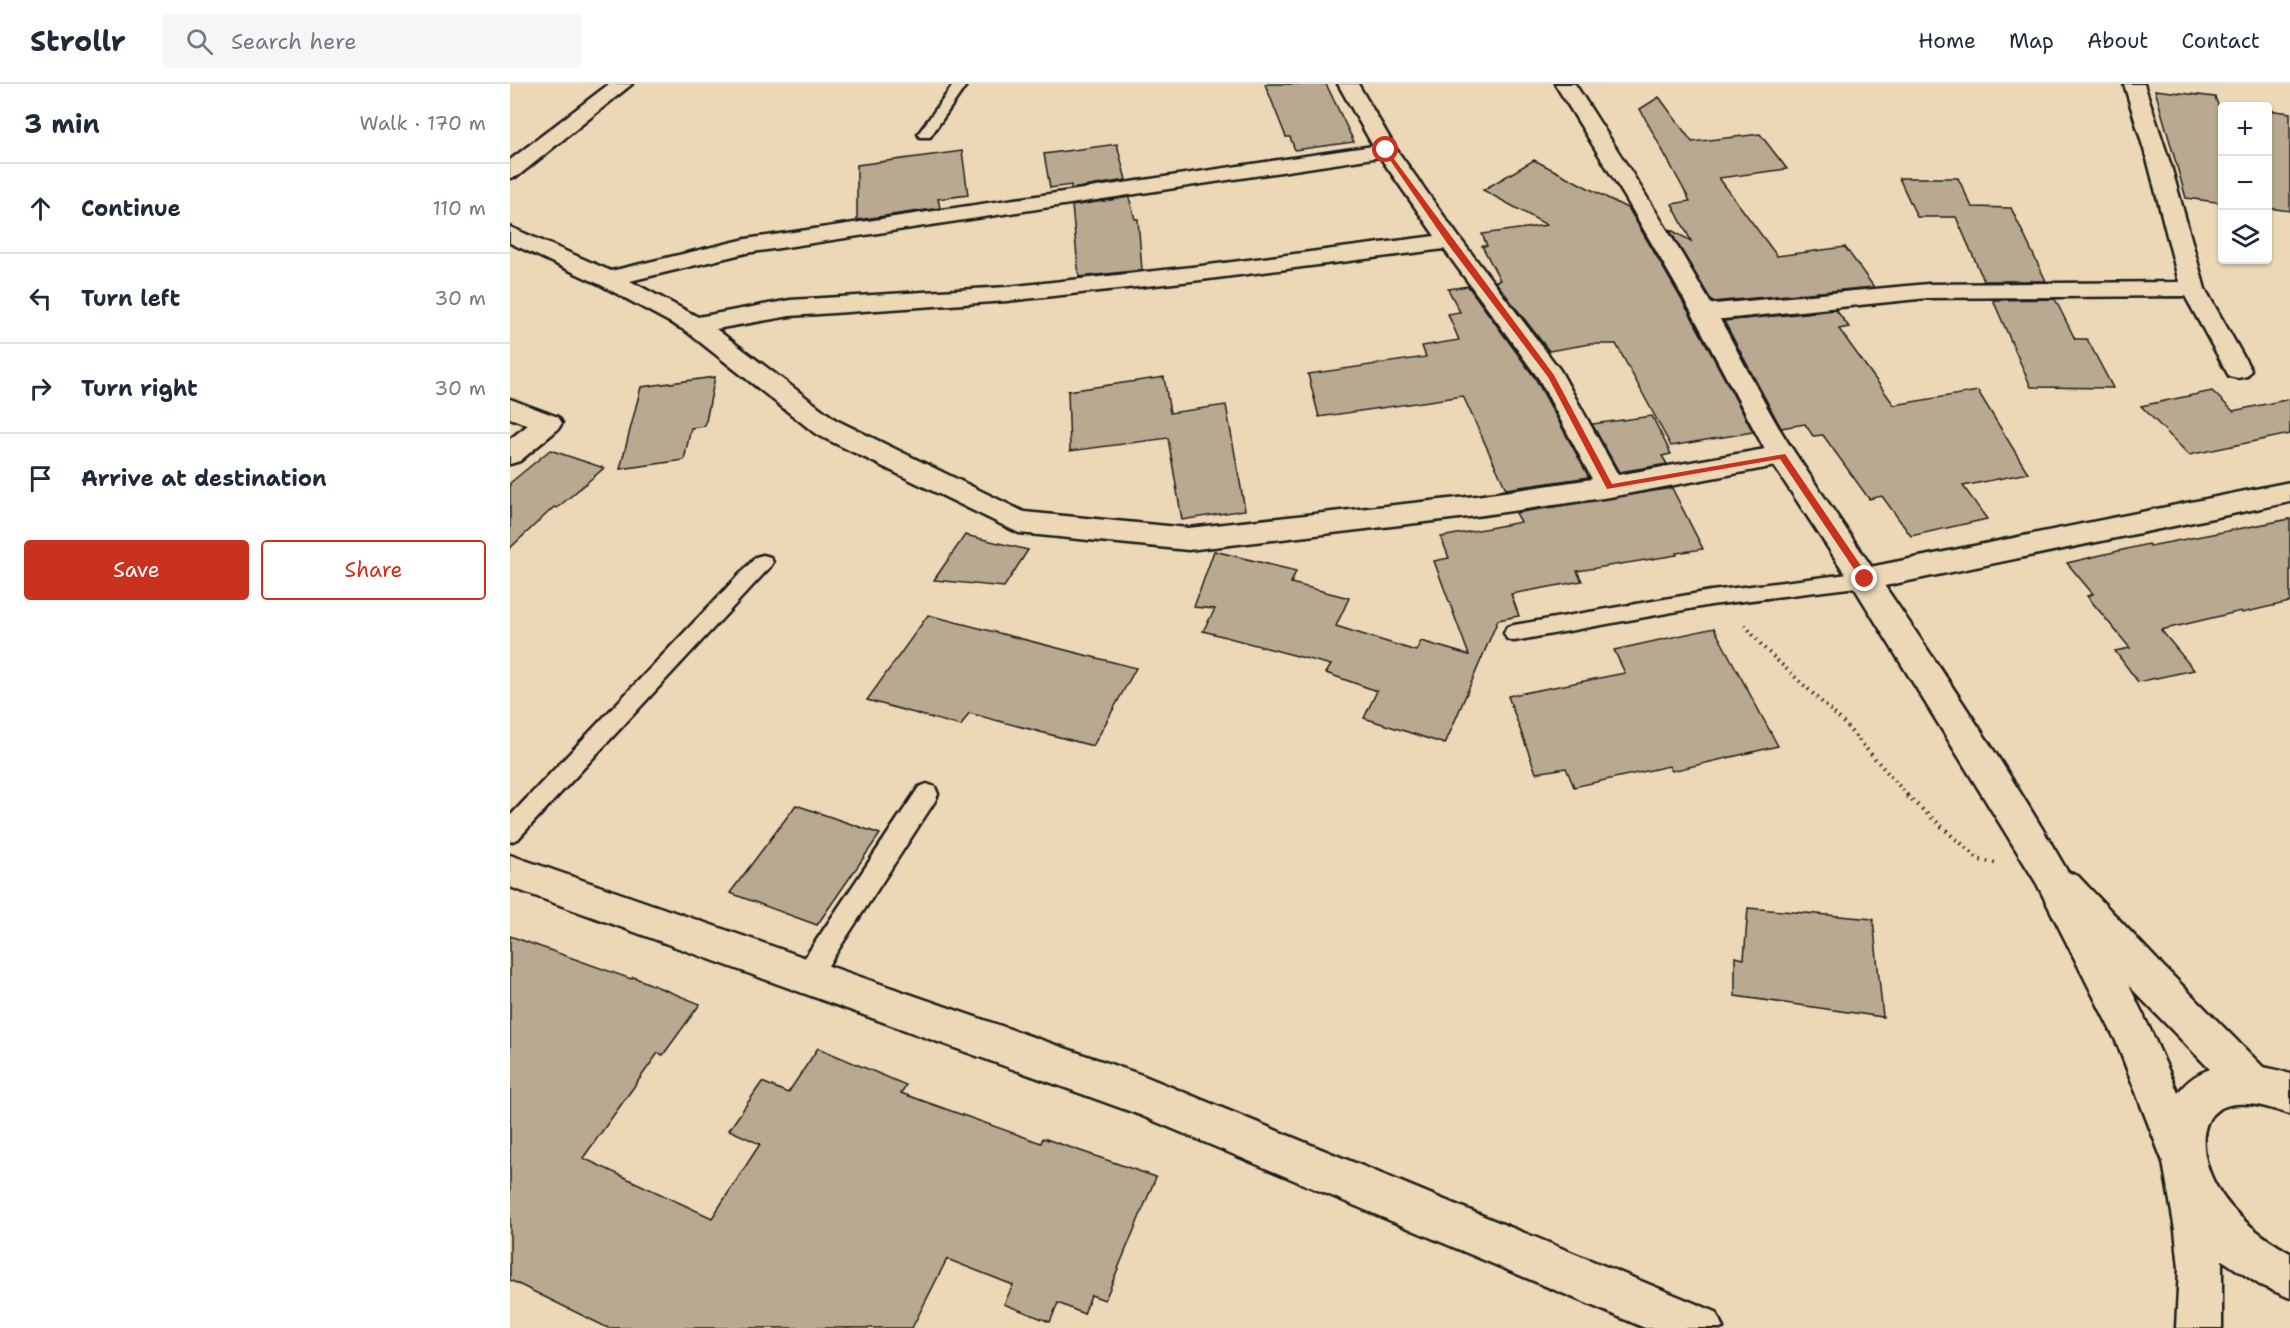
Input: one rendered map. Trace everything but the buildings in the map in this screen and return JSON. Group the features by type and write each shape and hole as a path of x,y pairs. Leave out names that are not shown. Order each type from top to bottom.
{"street":[{"path":"510,171 622,84"},
{"path":"1348,84 1386,150 1450,241 1551,376 1610,487"},
{"path":"1565,84 1636,197 1782,456 1865,579 2050,872 2130,1028 2160,1098 2195,1192 2212,1218 2234,1242 2261,1262 2290,1276"},
{"path":"2134,84 2160,166 2193,289 2238,370"},
{"path":"608,279 746,246 1386,150"},
{"path":"510,234 608,279 695,325 826,428 1018,522 1188,539 1476,506 1610,487 1782,456"},
{"path":"695,325 790,308 1006,294 1201,273 1450,241"},
{"path":"1704,314 1928,291 2193,289"},
{"path":"510,408 548,423 510,454"},
{"path":"1865,579 2290,492"},
{"path":"510,871 1142,1095 1700,1328"},
{"path":"2050,872 2154,985 2250,1082"},
{"path":"2199,1328 2201,1268 2181,1136 2187,1112 2202,1094 2223,1084 2250,1082 2275,1087 2290,1094"}],"lane":[{"path":"925,134 961,84"},
{"path":"510,832 764,562"},
{"path":"1514,633 1711,598 1865,579"},
{"path":"807,976 927,794"}],"path":[{"path":"1711,598 1744,623 1764,648 1840,719 1904,793 1980,860 2050,872"}],"route":[{"path":"1386,150 1450,241 1551,376 1610,487 1782,456 1865,579"}]}
